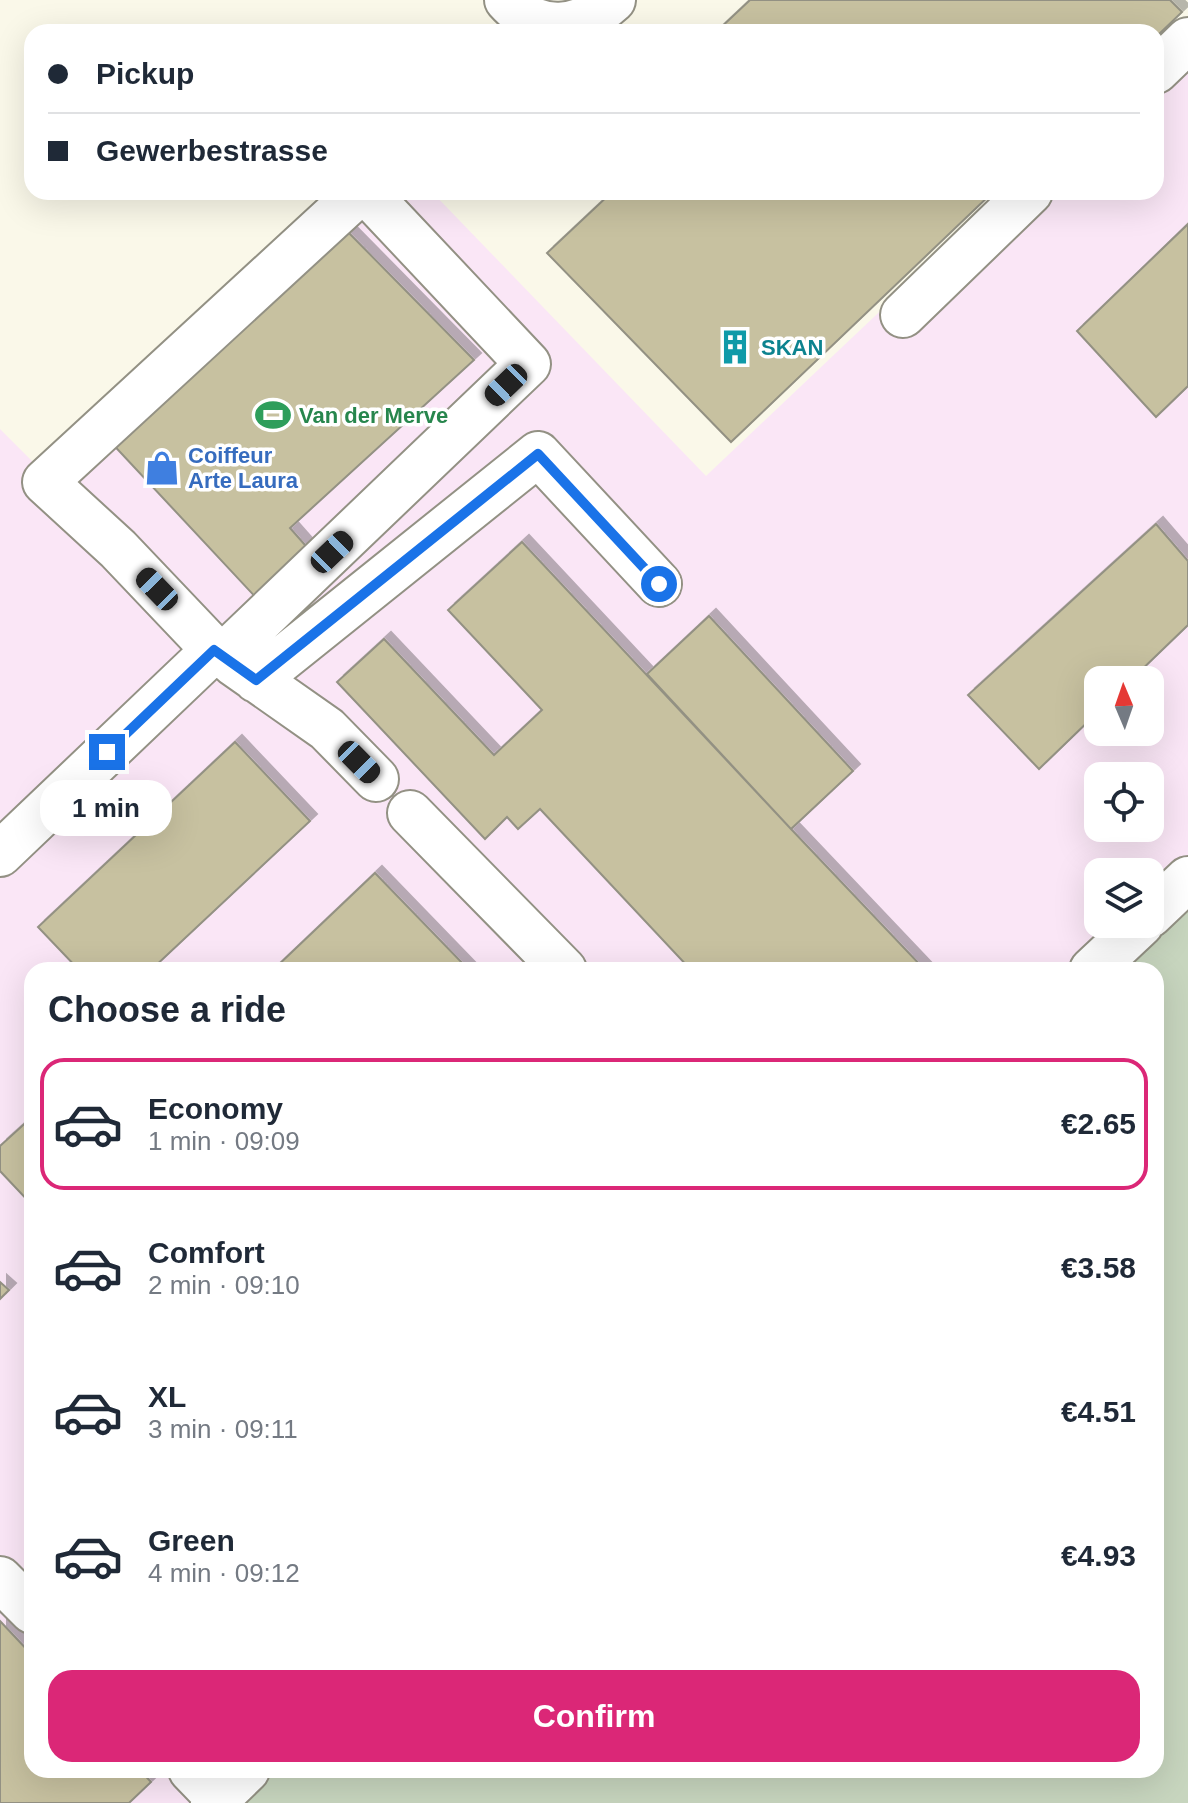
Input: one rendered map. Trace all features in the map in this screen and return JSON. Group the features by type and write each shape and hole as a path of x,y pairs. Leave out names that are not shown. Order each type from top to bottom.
{"street":[{"path":"507,0 530,20 575,24 601,11 613,0"},
{"path":"1164,63 1188,40"},
{"path":"351,200 45,482 118,549 231,662 327,729 376,779"},
{"path":"0,854 231,662 528,364 374,200"},
{"path":"903,315 1022,200"},
{"path":"231,662 538,454 659,584"},
{"path":"410,813 556,962"},
{"path":"1164,902 1188,879"},
{"path":"1101,962 1126,938"},
{"path":"0,1579 24,1603"}],"shaded area":[{"path":"1188,20 1188,879 1164,902 1164,858 1084,858 1084,938 1126,938 1101,962 24,962 24,1778 239,1778 213,1803 0,1803 0,429 38,467 331,200 440,200 706,476 998,200 1164,200 1164,42"}],"green space":[{"path":"1188,879 1188,1803 213,1803 239,1778 1164,1778 1164,962 1100,962 1126,938 1164,938 1164,902"}],"building":[{"path":"750,0 1170,0 1182,12 1164,29 1164,24 724,24"},
{"name":"SKAN","path":"603,200 985,200 731,442 547,253"},
{"path":"1188,224 1188,386 1156,417 1077,331"},
{"name":"Van der Merve","path":"345,229 474,360 290,528 313,554 261,603 107,438"},
{"path":"1156,524 1188,561 1188,625 1146,666 1084,666 1084,726 1039,769 968,695"},
{"path":"522,542 917,962 683,962 540,809 518,829 507,817 485,839 337,682 384,639 494,755 542,710 448,610"},
{"path":"709,616 853,771 791,829 647,674"},
{"path":"235,742 310,821 160,962 71,962 38,927"},
{"path":"375,873 461,962 281,962"},
{"path":"24,1124 24,1196 0,1171 0,1146"},
{"path":"0,1282 9,1290 0,1299"},
{"path":"0,1621 24,1646 24,1778 147,1778 151,1782 129,1803 0,1803"}],"place":[{"name":"SKAN","path":"735,347"},
{"name":"Van der Merve","path":"273,415"},
{"name":"Coiffeur Arte Laura","path":"162,468"}],"route":[{"path":"107,752 214,650 256,680 538,454 659,584"}]}
